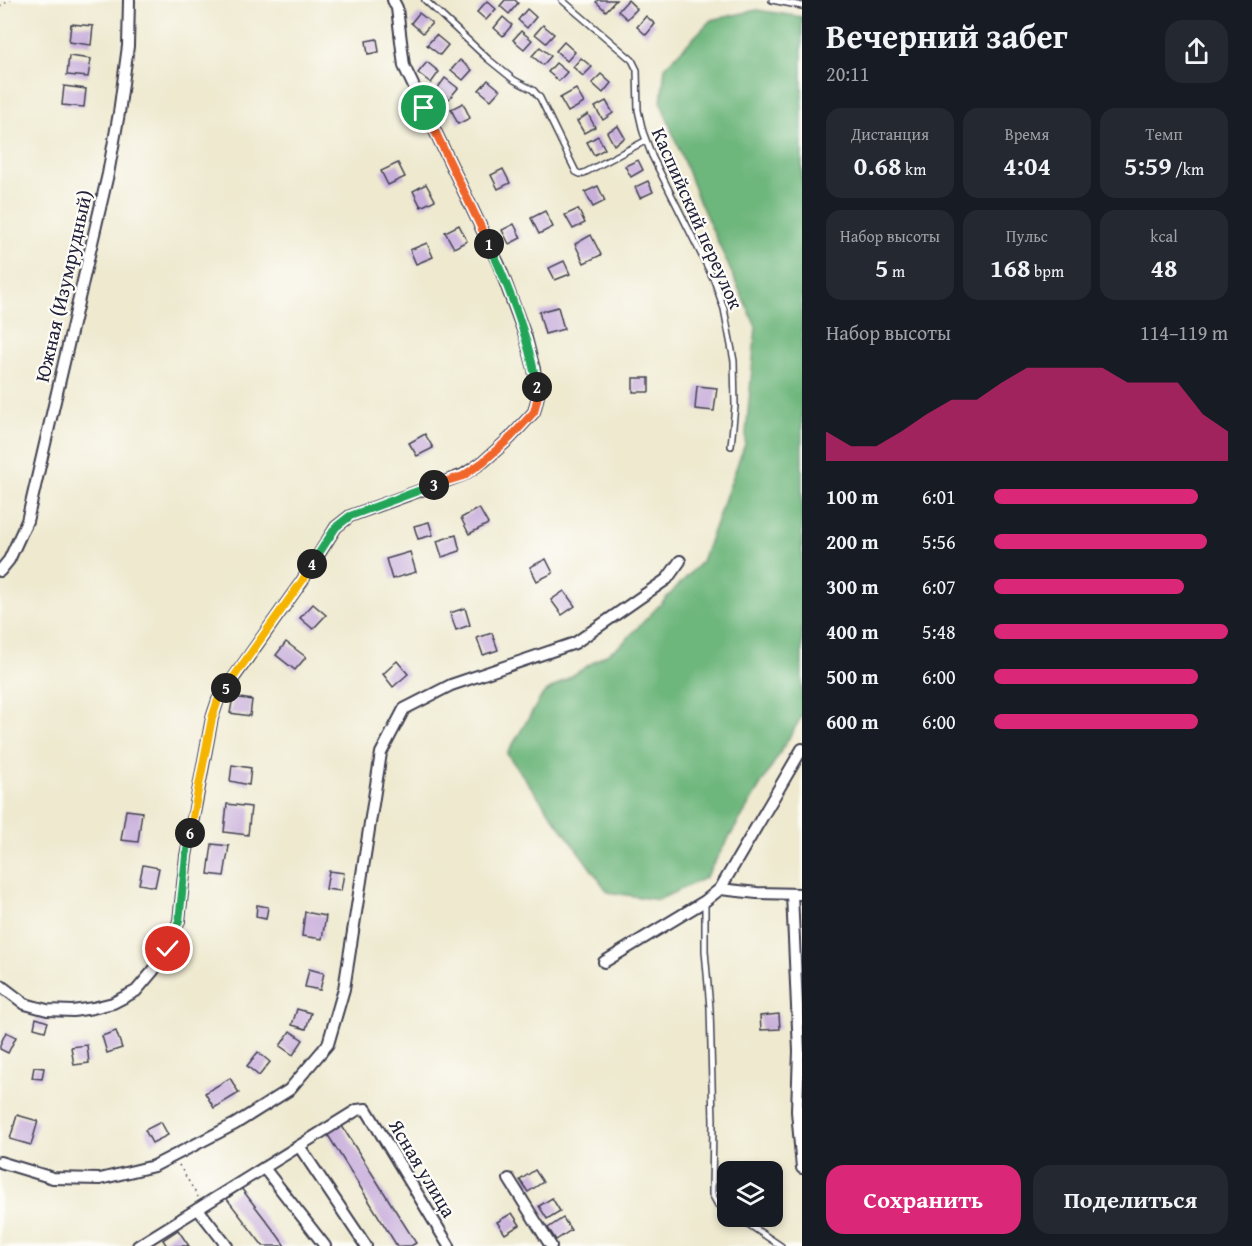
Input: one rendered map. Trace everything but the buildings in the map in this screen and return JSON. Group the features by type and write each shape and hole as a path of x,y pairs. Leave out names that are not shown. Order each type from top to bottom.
{"street":[{"name":"Южная (Изумрудный)","path":"0,571 9,560 27,521 108,174 128,46 129,0"},
{"path":"0,985 25,1004 47,1010 64,1011 93,1008 112,1003 135,991 168,949 179,921 186,856 212,718 218,700 302,581 336,527 350,516 463,476 510,438 534,412 538,396 526,338 499,265 404,66 397,8 393,0"},
{"path":"0,1162 53,1178 100,1179 154,1166 235,1124 289,1090 328,1044 344,989 381,753 404,709 451,685 575,643 667,579 680,561"},
{"path":"604,962 705,901 720,889 802,749"},
{"path":"720,889 797,894 799,1051 797,1111 802,1168"},
{"name":"Ясная улица","path":"299,1146 357,1110 366,1109 444,1244"},
{"path":"138,1246 299,1146 366,1246"},
{"path":"264,1168 325,1246"},
{"path":"509,1179 551,1246"},
{"path":"201,1207 227,1246"}],"lane":[{"path":"425,0 488,59 514,80 533,90 540,98 576,172 584,173 645,141"},
{"name":"Каспийский переулок","path":"562,0 632,60 638,70 638,110 645,141 714,280 724,309 734,362 735,406 731,446"},
{"path":"772,0 802,6"},
{"path":"705,901 705,951 711,1019 712,1194 717,1203"},
{"path":"753,1227 782,1246"}],"path":[{"path":"0,6 11,0"},
{"path":"173,1156 201,1207"}],"green space":[{"path":"757,10 802,17 802,716 705,878 658,900 608,892 507,754 543,694 621,645 702,561 745,444 756,327 697,196 661,103 665,67 711,20"}],"route":[{"path":"168,949 179,921 186,856 212,718 218,700 302,581 336,527 350,516 463,476 510,438 534,412 538,396 526,338 499,265 424,108"}]}
